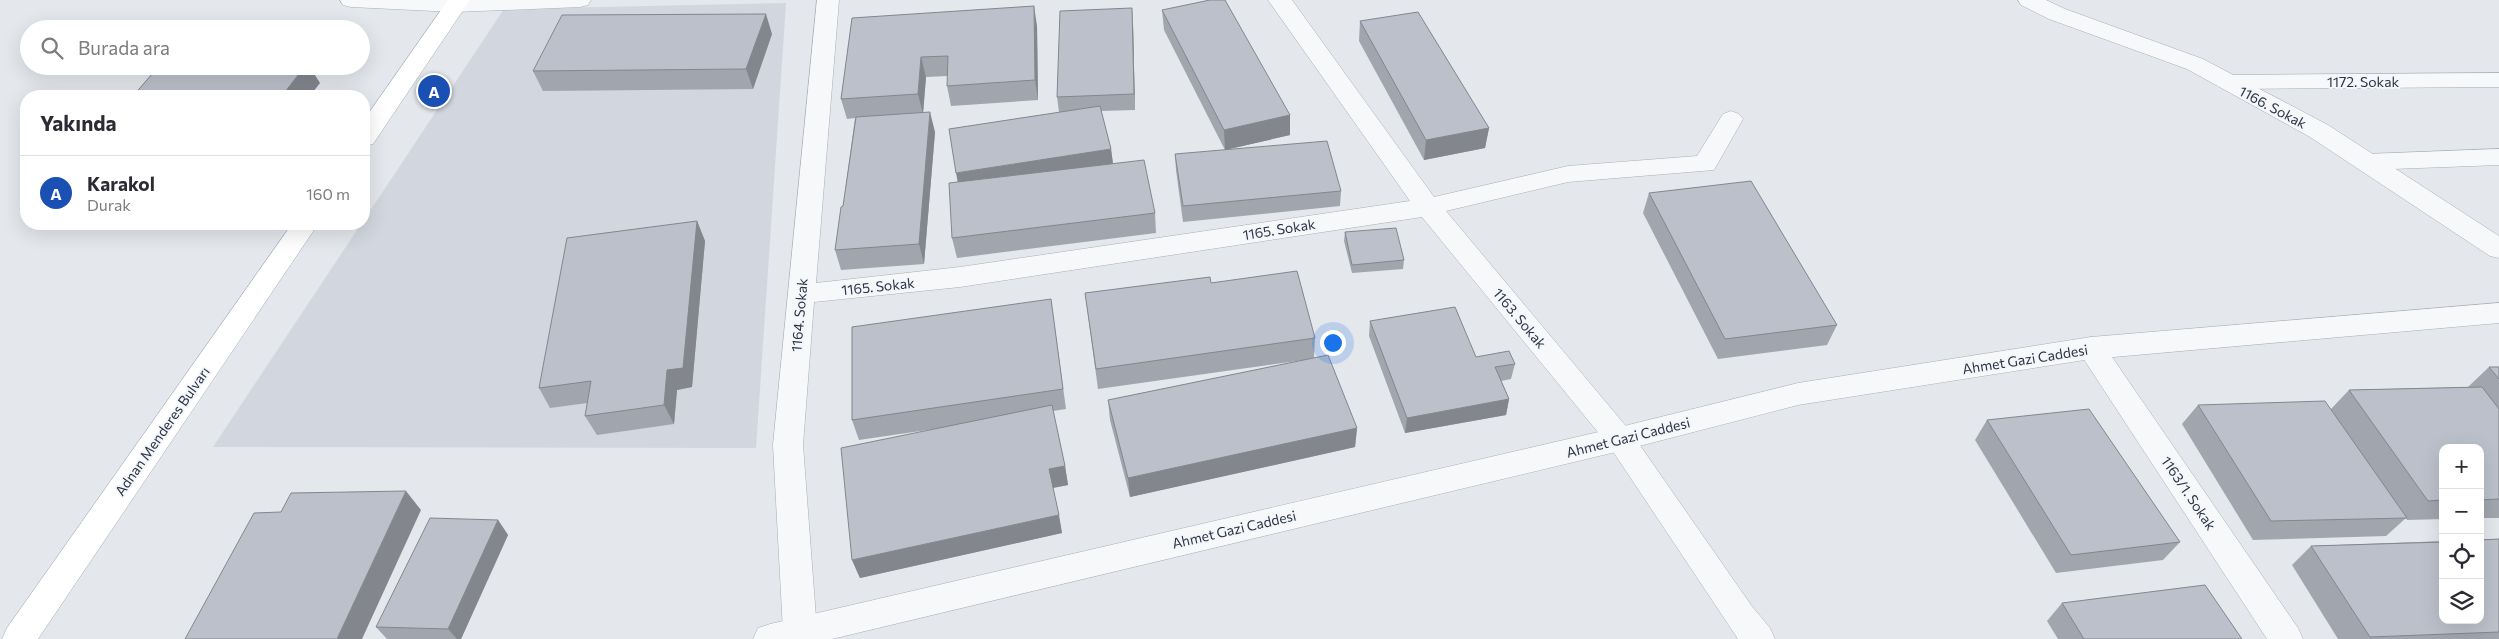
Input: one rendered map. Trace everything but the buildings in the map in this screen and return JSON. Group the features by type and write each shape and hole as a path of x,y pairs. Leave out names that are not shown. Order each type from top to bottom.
{"main road":[{"path":"370,129 457,3"},
{"name":"Adnan Menderes Bulvarı","path":"19,639 301,230"}],"street":[{"path":"352,0 457,3 580,0"},
{"name":"1164. Sokak","path":"800,631 788,444 828,0"},
{"name":"1163. Sokak","path":"1279,0 1284,4 1428,207 1620,439 1739,615 1758,639"},
{"name":"1166. Sokak","path":"2029,0 2056,14 2195,64 2319,131 2499,249"},
{"name":"1172. Sokak","path":"2227,82 2499,80"},
{"name":"1165. Sokak","path":"801,294 960,277 1428,207 1568,174 1706,164 1731,119"},
{"path":"2366,162 2499,157"},
{"name":"Ahmet Gazi Caddesi","path":"770,639 1620,439 1798,394 2091,348 2499,313"},
{"name":"1163/1. Sokak","path":"2091,348 2286,639"}],"shaded area":[{"path":"786,3 756,448 213,447 357,230 370,230 370,211 504,9"}],"place":[{"name":"Karakol","path":"434,91"}]}
